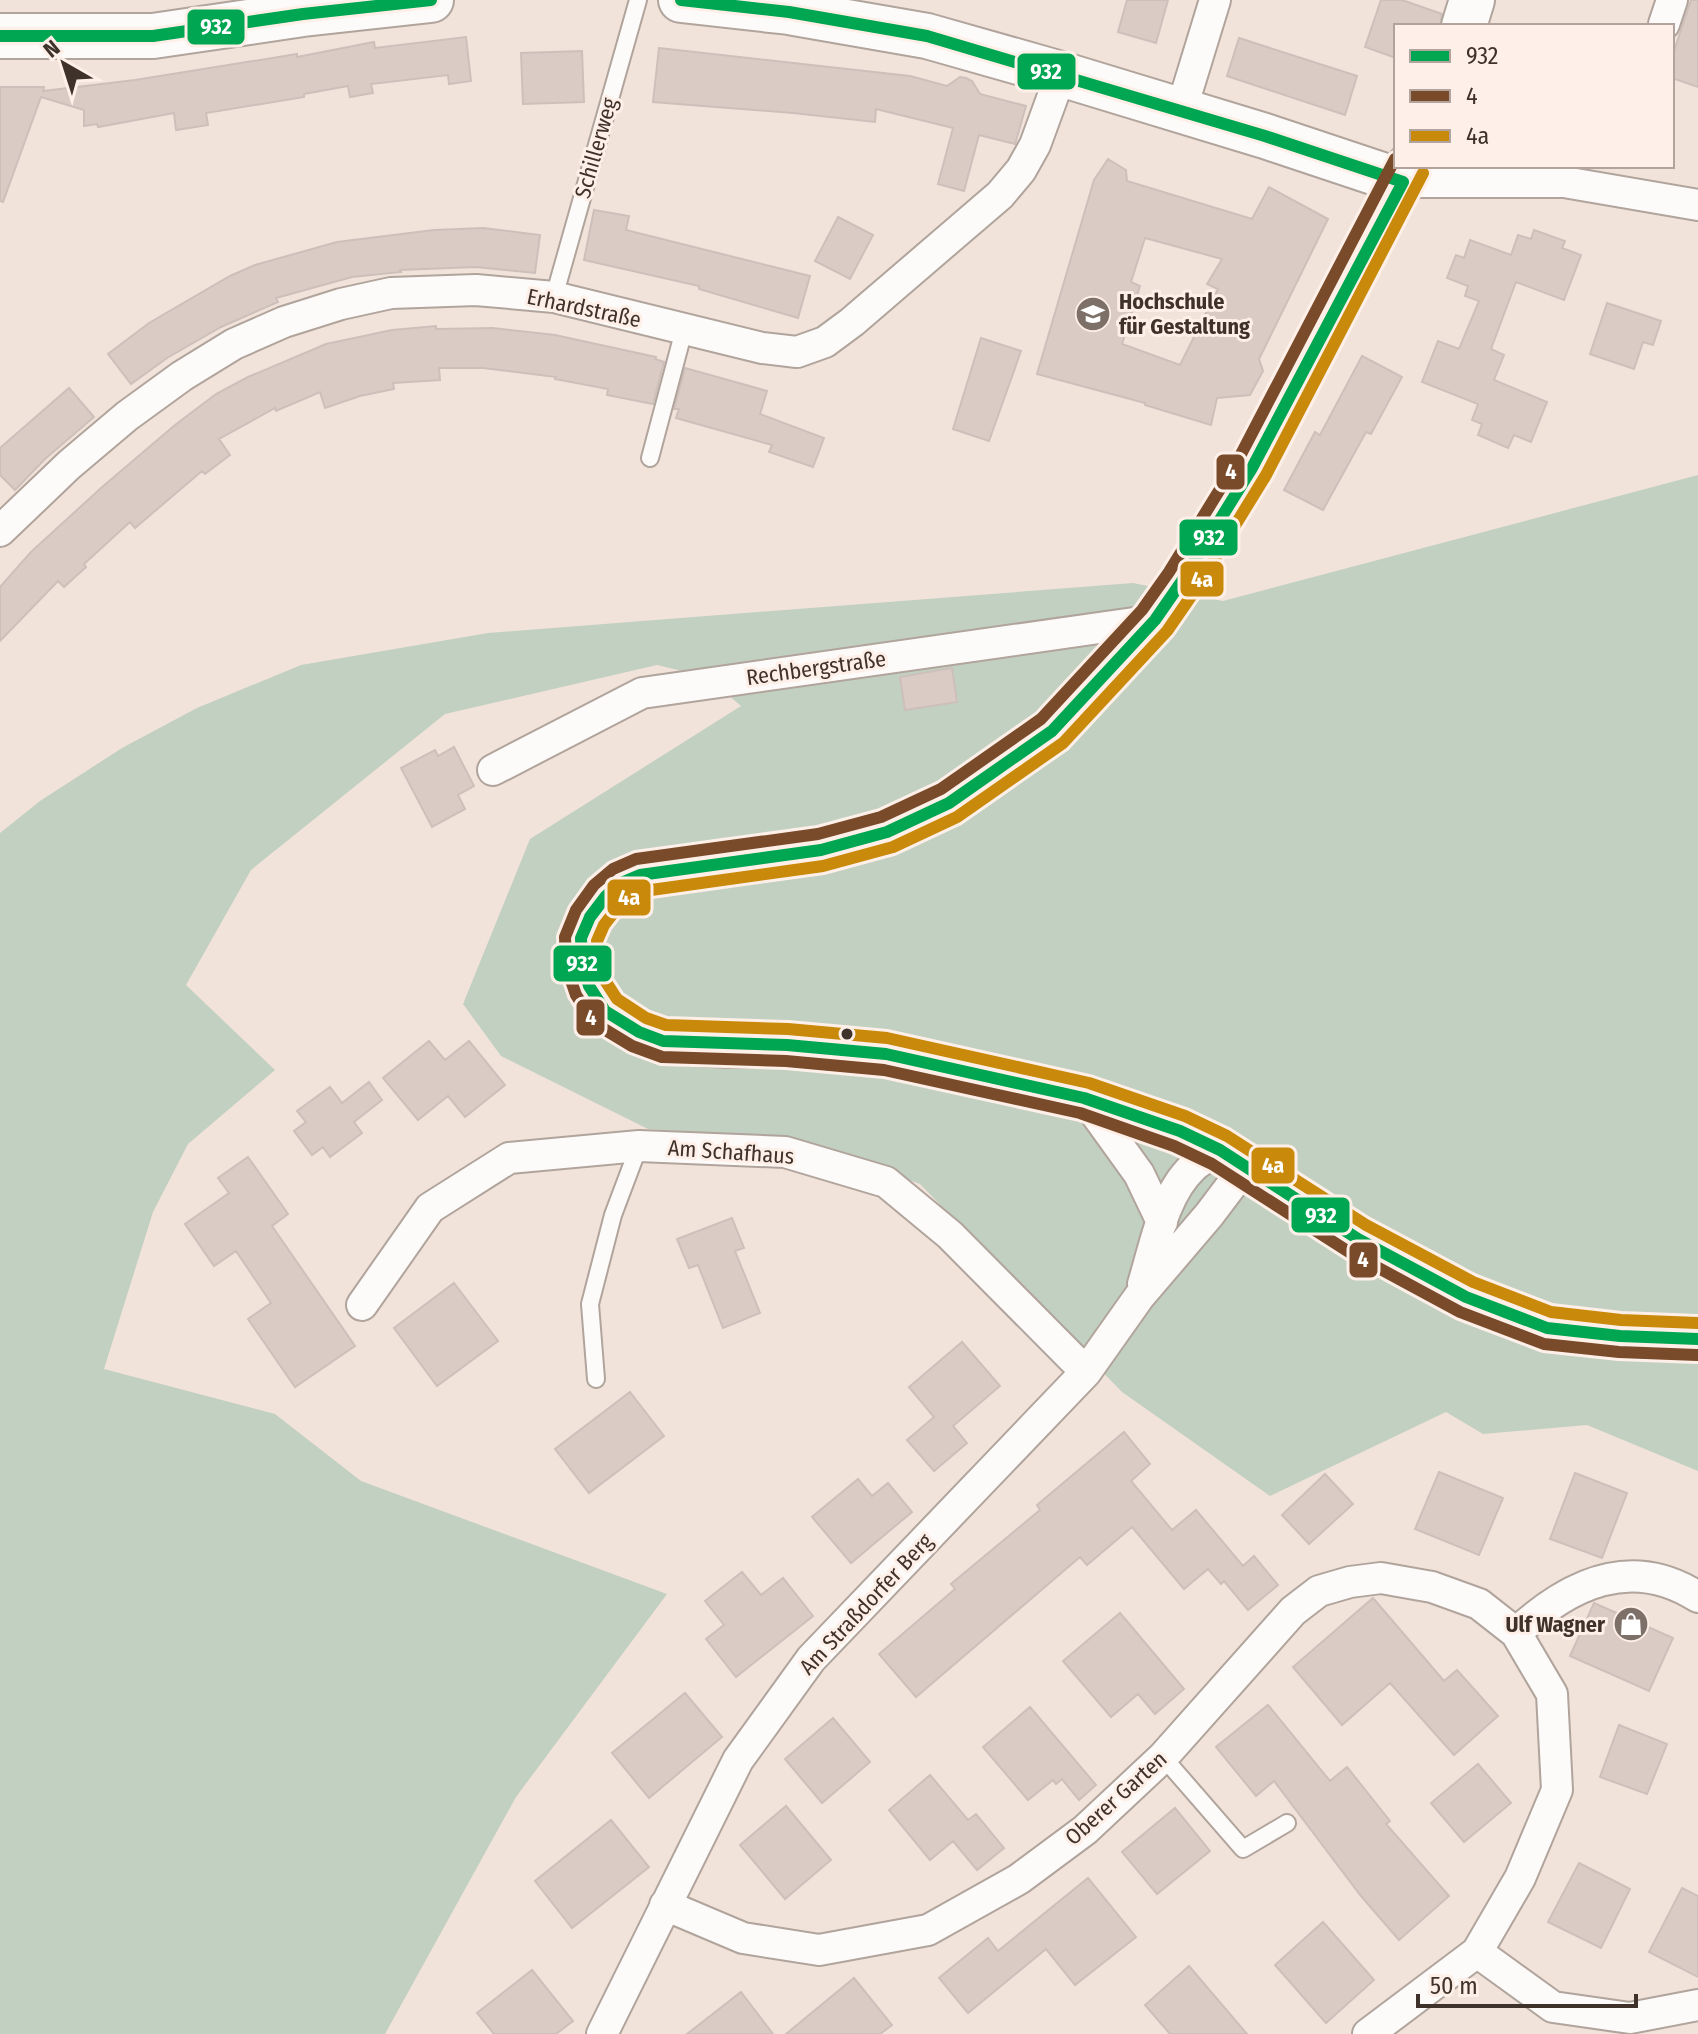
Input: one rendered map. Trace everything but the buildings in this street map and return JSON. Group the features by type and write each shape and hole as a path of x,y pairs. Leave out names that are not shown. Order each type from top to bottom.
{"main road":[{"path":"0,36 153,36 303,14 431,0"},
{"path":"681,0 789,12 927,36 1406,174 1252,468 1155,620 1052,731 949,803 887,832 821,850 640,875 621,883 590,917 581,938 582,963 589,986 605,1011 639,1032 663,1041 787,1045 886,1054 1084,1098 1180,1131 1233,1158 1358,1239 1466,1297 1547,1328 1620,1336 1698,1339"},
{"path":"1465,24 1472,0"}],"street":[{"path":"1181,111 1215,0"},
{"name":"Erhardstraße","path":"0,531 92,446 182,376 234,344 284,322 341,304 391,293 476,290 554,297 762,348 797,352 825,342 1000,195 1021,170 1035,145 1061,74"},
{"path":"1406,174 1564,182 1698,205"},
{"name":"Rechbergstraße","path":"493,770 642,693 1155,620"},
{"path":"1084,1098 1139,1174 1162,1222"},
{"name":"Am Schafhaus","path":"362,1305 430,1208 509,1158 639,1146 785,1152 886,1182 950,1235 1086,1372"},
{"name":"Am Straßdorfer Berg","path":"1139,1297 1162,1222 1181,1182 1194,1166 1233,1158"},
{"name":"Am Straßdorfer Berg","path":"602,2034 738,1760 811,1659 1086,1372 1139,1297 1209,1215 1233,1158"},
{"path":"1516,1633 1534,1616 1576,1590 1617,1575 1661,1579 1698,1597"},
{"name":"Oberer Garten","path":"665,1905 743,1938 819,1950 928,1930 1019,1879 1085,1830 1163,1757 1293,1611 1319,1591 1350,1582 1381,1578 1432,1587 1479,1604 1516,1633 1552,1694 1557,1790 1520,1878 1477,1952 1368,2034"},
{"path":"1477,1952 1553,2007 1630,2018 1698,2005"}],"lane":[{"name":"Schillerweg","path":"554,297 638,0"},
{"path":"650,458 684,330"},
{"path":"596,1379 590,1304 613,1215 639,1146"},
{"path":"1163,1757 1243,1849 1287,1823"}],"green space":[{"path":"1698,475 1698,1471 1587,1425 1483,1434 1446,1412 1270,1496 1122,1392 920,1184 794,1139 648,1129 501,1056 463,1004 530,839 741,706 707,677 657,665 445,714 251,870 186,985 275,1070 188,1144 153,1212 104,1369 275,1414 361,1481 667,1594 516,1797 385,2034 0,2034 0,833 40,801 122,748 197,708 301,665 488,633 1133,583 1223,601"}],"transit line":[{"name":"932","path":"0,36 153,36 303,14 431,0"},
{"name":"932","path":"681,0 789,12 927,36 1265,136 1403,182"},
{"name":"4","path":"1394,161 1238,460 1169,572 1142,610 1041,719 941,789 881,817 818,834 636,859 613,869 594,885 576,910 565,937 566,966 576,995 594,1023 632,1046 662,1057 786,1061 884,1070 1080,1113 1174,1146 1212,1164 1349,1252 1460,1312 1544,1344 1619,1352 1697,1355"},
{"name":"4a","path":"1423,173 1266,475 1196,589 1167,631 1063,743 957,817 893,847 823,866 644,891 630,897 604,925 597,941 598,960 604,979 617,999 646,1018 666,1025 788,1029 887,1038 1089,1083 1185,1116 1227,1136 1366,1225 1473,1282 1551,1312 1621,1320 1698,1323"},
{"name":"932","path":"1403,182 1252,468 1182,581 1155,620 1052,731 949,803 887,832 821,850 640,875 621,883 590,917 581,938 582,963 589,986 605,1011 639,1032 663,1041 787,1045 886,1054 1084,1098 1180,1131 1220,1150 1358,1239 1466,1297 1547,1328 1620,1336 1698,1339"}],"place":[{"name":"Hochschule für Gestaltung","path":"1093,314"},
{"name":"Ulf Wagner","path":"1631,1624"}]}
